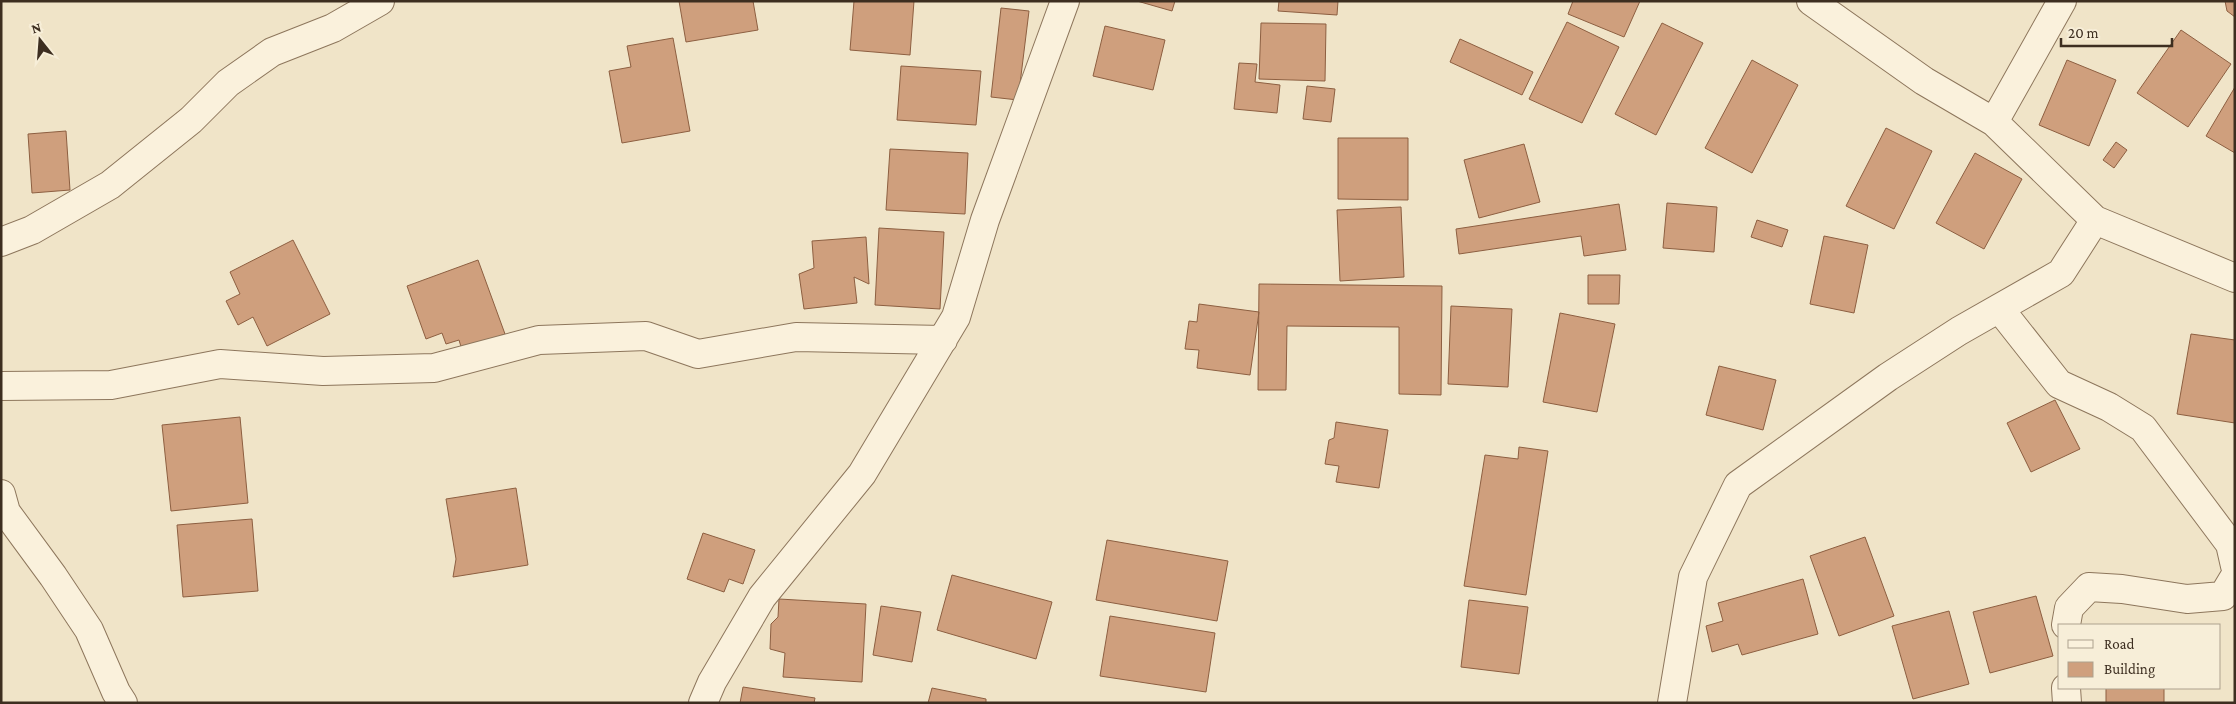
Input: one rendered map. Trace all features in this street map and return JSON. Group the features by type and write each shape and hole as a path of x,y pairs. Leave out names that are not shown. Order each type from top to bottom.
{"street":[{"path":"1,242 32,230 110,185 191,120 228,83 272,52 333,28 380,1"},
{"path":"703,703 712,682 762,597 862,474 956,317 986,220 1065,1"},
{"path":"1811,1 1924,81 1994,122 2095,220 2235,278"},
{"path":"1994,122 2062,1"},
{"path":"1672,703 1693,577 1738,486 1888,377 1999,308 2061,273 2095,220"},
{"path":"1999,308 2059,384 2109,407 2143,428 2230,544 2235,566"},
{"path":"1,386 111,385 220,364 323,371 434,368 539,340 646,336 698,354 796,337 943,340"},
{"path":"1,494 6,512 53,576 89,630 116,692 123,703"},
{"path":"2066,624 2069,608 2089,587 2187,599 2223,596 2235,576"},
{"path":"2066,689 2067,703"}],"building":[{"path":"679,1 753,1 758,30 686,42"},
{"path":"854,1 914,1 910,55 850,50"},
{"path":"1137,1 1175,1 1172,11"},
{"path":"1279,1 1338,1 1337,15 1278,11"},
{"path":"1573,1 1640,1 1624,37 1568,14"},
{"path":"2225,1 2235,1 2235,17 2227,11"},
{"path":"1001,8 1029,11 1018,100 991,97"},
{"path":"1567,22 1619,47 1582,123 1529,99"},
{"path":"1261,23 1326,24 1325,81 1259,79"},
{"path":"1662,23 1703,43 1656,135 1615,114"},
{"path":"1105,26 1165,40 1153,90 1093,76"},
{"path":"2181,30 2231,64 2188,127 2137,93"},
{"path":"673,38 690,131 622,143 609,71 631,67 627,46"},
{"path":"1460,39 1533,72 1522,95 1450,62"},
{"path":"1752,60 1798,85 1752,173 1705,148"},
{"path":"2067,60 2116,80 2089,146 2039,125"},
{"path":"1239,63 1257,64 1255,82 1280,85 1277,113 1234,109"},
{"path":"901,66 981,71 976,125 897,120"},
{"path":"1307,86 1335,89 1331,122 1303,119"},
{"path":"2235,87 2235,153 2206,136"},
{"path":"1886,128 1932,151 1894,229 1846,206"},
{"path":"66,131 70,190 32,193 28,134"},
{"path":"1338,138 1408,138 1408,200 1338,199"},
{"path":"2116,142 2127,150 2114,168 2103,160"},
{"path":"1524,144 1540,202 1479,218 1464,160"},
{"path":"890,149 968,153 965,214 886,210"},
{"path":"1975,153 2022,179 1984,249 1936,223"},
{"path":"1667,203 1717,207 1714,252 1663,248"},
{"path":"1619,204 1626,250 1584,256 1581,236 1459,254 1456,229"},
{"path":"1401,207 1404,277 1340,281 1337,210"},
{"path":"1757,220 1788,230 1782,247 1751,237"},
{"path":"879,228 944,232 940,309 875,305"},
{"path":"1824,236 1868,245 1854,313 1810,304"},
{"path":"866,237 869,284 854,277 857,303 804,309 799,274 814,268 812,241"},
{"path":"293,240 330,314 267,346 253,317 238,325 226,301 240,294 230,272"},
{"path":"478,260 505,334 462,350 459,340 446,344 442,333 426,339 407,286"},
{"path":"1588,275 1620,275 1619,304 1588,304"},
{"path":"1259,284 1442,286 1441,395 1399,394 1399,327 1287,326 1286,390 1258,390"},
{"path":"1199,304 1259,312 1250,375 1197,368 1199,350 1185,349 1189,321 1197,322"},
{"path":"1451,306 1512,309 1508,387 1448,384"},
{"path":"1560,313 1615,324 1597,412 1543,402"},
{"path":"2191,334 2235,340 2235,423 2177,414"},
{"path":"1719,366 1776,380 1763,430 1706,415"},
{"path":"2055,400 2080,449 2031,472 2007,423"},
{"path":"240,417 248,503 171,511 162,425"},
{"path":"1336,422 1388,430 1379,488 1336,482 1339,466 1325,464 1329,440 1334,438"},
{"path":"1519,447 1548,451 1526,595 1464,586 1485,455 1518,459"},
{"path":"516,488 528,565 453,577 456,559 446,499"},
{"path":"252,519 258,591 183,597 177,525"},
{"path":"703,533 755,550 743,584 729,579 724,592 687,579"},
{"path":"1865,537 1894,616 1839,636 1810,556"},
{"path":"1107,540 1228,561 1217,621 1096,600"},
{"path":"952,575 1052,602 1036,659 937,630"},
{"path":"1803,579 1818,634 1742,655 1738,644 1712,652 1706,626 1723,621 1718,603"},
{"path":"2036,596 2053,656 1990,673 1973,612"},
{"path":"779,599 866,604 862,682 783,677 785,653 770,649 771,624 778,617"},
{"path":"1469,600 1528,607 1519,674 1461,667"},
{"path":"881,606 921,612 912,662 873,655"},
{"path":"1949,611 1969,684 1913,699 1892,626"},
{"path":"1110,616 1215,633 1206,692 1100,676"},
{"path":"743,687 815,698 814,703 740,703"},
{"path":"932,688 986,699 986,703 928,703"},
{"path":"2106,689 2164,689 2164,703 2106,703"}]}
